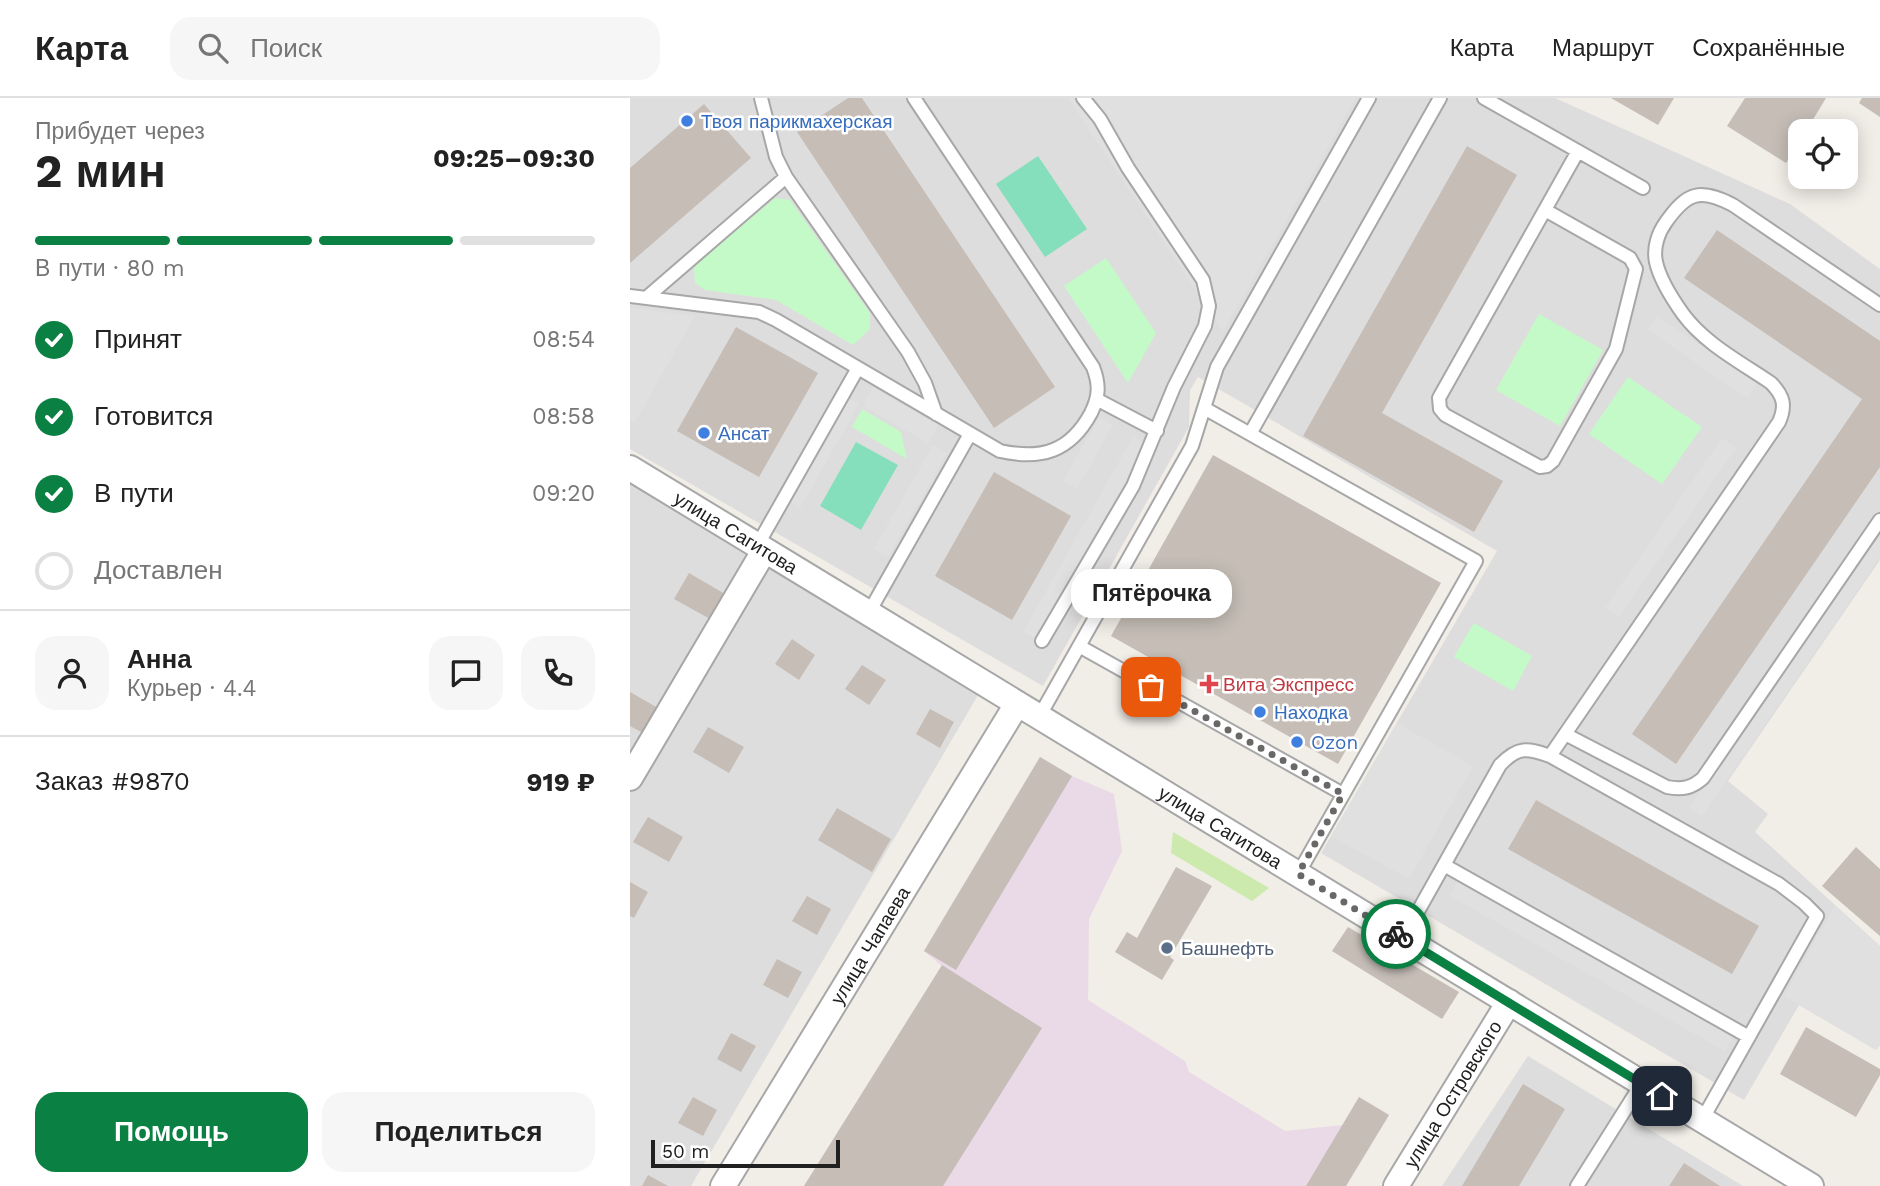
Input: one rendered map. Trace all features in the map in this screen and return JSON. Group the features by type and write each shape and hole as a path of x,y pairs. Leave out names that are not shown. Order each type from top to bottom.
{"street":[{"name":"улица Сагитова","path":"630,468 1811,1186"},
{"path":"630,778 761,548"},
{"name":"улица Чапаева","path":"723,1186 1017,704"},
{"name":"улица Островского","path":"1396,1186 1509,1002"}],"lane":[{"path":"761,98 776,157 786,177 908,352 925,383 936,414"},
{"path":"630,296 759,312 1000,451 1029,455 1064,446 1077,435 1098,400 1098,383 1093,367 914,98"},
{"path":"1042,641 1133,486 1174,387 1205,326 1208,298 1203,280 1128,168 1100,119 1083,98"},
{"path":"1039,717 1192,446 1217,367 1369,98"},
{"path":"1250,434 1440,98"},
{"path":"1484,98 1643,188"},
{"path":"1545,210 1630,258 1636,269 1614,353 1553,461 1547,467 1540,467 1445,415 1438,402 1439,398 1578,151"},
{"path":"646,298 786,177"},
{"path":"1550,756 1772,433 1783,411 1784,402 1772,383 1699,331 1684,314 1660,274 1655,252 1657,240 1679,203 1704,195 1715,196 1733,205 1880,305"},
{"path":"761,548 858,368"},
{"path":"1098,400 1157,431"},
{"path":"1204,408 1476,561 1298,874"},
{"path":"868,614 970,434"},
{"path":"1565,734 1667,787 1677,789 1695,784 1703,778 1880,520"},
{"path":"1079,646 1343,794"},
{"path":"1403,938 1500,765 1520,750 1531,749 1550,756 1779,884 1817,916 1702,1120"},
{"path":"1444,865 1749,1037"},
{"path":"1577,1186 1642,1083"}],"shaded area":[{"path":"630,98 1555,98 1790,204 1880,269 1880,560 1728,781 1768,814 1755,832 1880,946 1880,1045 1876,1050 1799,1005 1744,1100 1321,853 1497,551 1198,377 1190,390 1189,427 1043,686 630,449"},
{"path":"1068,98 1356,98 1223,331"},
{"path":"630,308 695,316 635,422 630,420"},
{"path":"1657,316 1757,383 1747,398 1648,330"},
{"path":"873,388 938,425 928,443 863,406"},
{"path":"845,396 859,404 800,508 786,500"},
{"path":"1099,417 1113,425 1077,489 1063,481"},
{"path":"1133,437 1148,445 1037,639 1023,632"},
{"path":"1722,438 1736,448 1619,617 1605,608"},
{"path":"933,445 947,453 888,557 874,549"},
{"path":"630,475 985,683 691,1186 630,1186"},
{"path":"1880,529 1880,557 1702,816 1689,807"},
{"path":"1397,723 1473,766 1409,879 1331,836"},
{"path":"1040,757 1072,776 1114,794 1122,851 1089,919 1088,1000 1185,1061 1189,1072 1285,1131 1343,1125 1359,1097 1389,1115 1346,1186 804,1186 942,966 924,951"},
{"path":"1458,881 1734,1036 1725,1051 1450,896"},
{"path":"1835,906 1880,946 1880,1045 1876,1050 1784,996"},
{"path":"1528,1056 1743,1186 1442,1186"}],"green space":[{"path":"1038,156 1087,229 1045,257 996,184"},
{"path":"775,198 790,200 870,313 870,329 853,345 776,300 705,290 695,283 694,268 701,260"},
{"path":"1106,258 1156,333 1128,383 1064,286"},
{"path":"1539,314 1603,350 1560,426 1496,390"},
{"path":"1628,377 1702,427 1662,484 1589,434"},
{"path":"862,409 901,432 907,459 852,427"},
{"path":"856,442 898,465 861,530 820,506"},
{"path":"1474,623 1532,656 1513,691 1454,657"},
{"path":"1173,832 1269,888 1252,901 1171,853"}],"building":[{"path":"848,98 862,98 1055,387 994,428 797,132"},
{"path":"1611,98 1674,98 1658,125"},
{"path":"1745,98 1826,98 1813,119 1788,119 1786,163 1727,126"},
{"path":"1862,98 1880,98 1880,117 1859,103"},
{"path":"704,104 751,158 630,263 630,168"},
{"path":"1467,146 1517,175 1382,413 1503,481 1474,532 1303,436"},
{"path":"1717,230 1880,341 1880,467 1676,764 1632,734 1862,399 1684,278"},
{"path":"736,327 818,373 759,477 677,431"},
{"path":"1213,455 1441,583 1338,764 1111,636"},
{"path":"994,472 1071,516 1012,620 935,576"},
{"path":"689,573 725,594 710,619 674,599"},
{"path":"792,639 815,655 799,680 775,664"},
{"path":"862,665 886,680 869,705 845,689"},
{"path":"630,692 658,708 643,733 630,726"},
{"path":"930,709 954,722 940,748 916,734"},
{"path":"708,727 744,747 729,773 693,752"},
{"path":"1040,757 1072,776 956,970 924,951"},
{"path":"1536,800 1759,926 1732,974 1508,849"},
{"path":"837,808 891,839 872,872 818,840"},
{"path":"648,817 683,837 669,862 633,842"},
{"path":"1856,847 1880,869 1880,936 1822,886"},
{"path":"1176,867 1212,886 1170,957 1174,960 1162,980 1115,952 1127,932 1137,938"},
{"path":"630,882 648,892 634,918 630,916"},
{"path":"807,896 831,909 817,935 792,921"},
{"path":"1348,927 1459,992 1442,1019 1332,951"},
{"path":"777,959 802,972 788,998 763,985"},
{"path":"942,965 1042,1028 943,1186 804,1186"},
{"path":"1806,1027 1880,1069 1880,1075 1856,1117 1780,1074"},
{"path":"731,1033 756,1046 741,1072 717,1059"},
{"path":"1523,1084 1565,1109 1519,1186 1462,1186"},
{"path":"693,1097 717,1110 703,1136 678,1123"},
{"path":"1359,1097 1389,1115 1346,1186 1306,1186"},
{"path":"1684,1163 1720,1186 1669,1186"},
{"path":"648,1175 668,1186 642,1186"}],"way so far":[{"path":"1151,687 1343,794 1298,874 1396,934"}],"place":[{"name":"Твоя парикмахерская","path":"687,121"},
{"name":"Ансат","path":"704,433"},
{"name":"Вита Экспресс","path":"1209,684"},
{"name":"Пятёрочка","path":"1151,687"},
{"name":"Находка","path":"1260,712"},
{"name":"Ozon","path":"1297,742"},
{"name":"Башнефть","path":"1167,948"}],"route":[{"path":"1396,934 1662,1096"}]}
